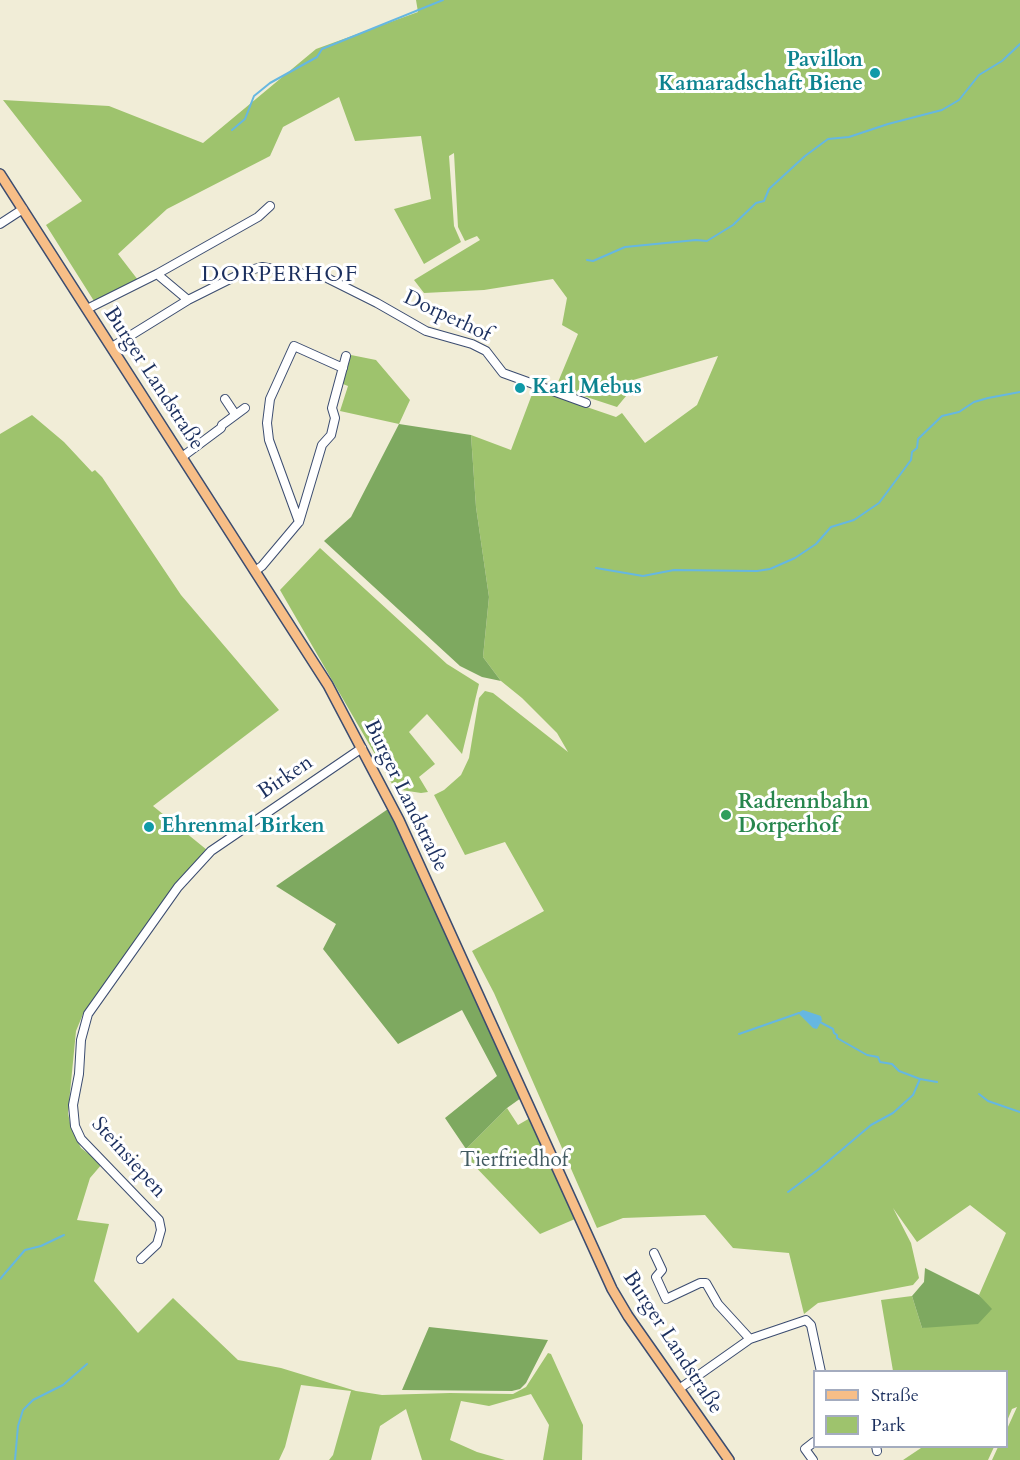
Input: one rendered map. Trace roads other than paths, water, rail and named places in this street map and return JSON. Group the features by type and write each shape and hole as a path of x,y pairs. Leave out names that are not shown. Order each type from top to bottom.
{"main road":[{"name":"Burger Landstraße","path":"0,174 328,685 399,820 612,1289 628,1316 729,1460"}],"street":[{"path":"87,309 157,274 258,216 270,206"},
{"path":"0,224 23,209"},
{"name":"Dorperhof","path":"112,346 188,300 246,271 255,268 274,269 326,277 433,334 472,344 486,351 503,373 586,403"},
{"path":"157,274 188,300"},
{"path":"299,522 269,440 267,423 270,399 294,346 343,368"},
{"path":"255,571 262,566 299,522 322,445 331,435 335,418 332,408 346,356"},
{"path":"225,399 235,414"},
{"path":"182,457 221,429 222,425 245,408"},
{"name":"Birken","path":"178,887 211,851 362,748"},
{"name":"Steinsiepen","path":"141,1259 157,1244 161,1230 159,1220 81,1140 75,1126 73,1105 79,1074 82,1035 88,1014 178,887"},
{"path":"654,1253 662,1270 656,1277 666,1299 706,1282 718,1304 750,1339"},
{"path":"679,1389 750,1339 806,1320 811,1325 821,1370"},
{"path":"813,1443 805,1449 813,1460"}],"water":[{"path":"803,1010 821,1016 822,1020 817,1029 813,1028 798,1013"}],"waterway":[{"path":"232,130 245,119 254,96 270,83 317,57 322,49 443,0"},
{"path":"587,260 593,261 625,247 696,240 707,241 733,225 756,203 764,201 769,189 805,156 828,139 849,137 942,110 959,100 979,75 1002,61 1020,44"},
{"path":"596,568 643,576 674,570 757,571 770,569 795,558 816,544 831,527 854,520 879,503 911,460 912,452 917,448 918,439 942,416 959,412 974,402 1020,392"},
{"path":"739,1034 799,1013"},
{"path":"818,1021 833,1029 837,1038 867,1055 878,1057 880,1062 892,1064 899,1071 920,1079 937,1082"},
{"path":"788,1192 871,1125 893,1113 913,1095 920,1079"},
{"path":"979,1094 988,1101 1020,1112"},
{"path":"0,1279 25,1250 41,1246 64,1235"},
{"path":"15,1460 18,1426 23,1410 33,1400 63,1385 87,1364"}],"place":[{"name":"Pavillon Kamaradschaft Biene","path":"875,73"},
{"name":"Karl Mebus","path":"520,388"},
{"name":"Radrennbahn Dorperhof","path":"726,815"},
{"name":"Ehrenmal Birken","path":"149,827"}],"district":[{"name":"DORPERHOF","path":"280,276"}],"park label":[{"name":"Tierfriedhof","path":"514,1161"}]}
